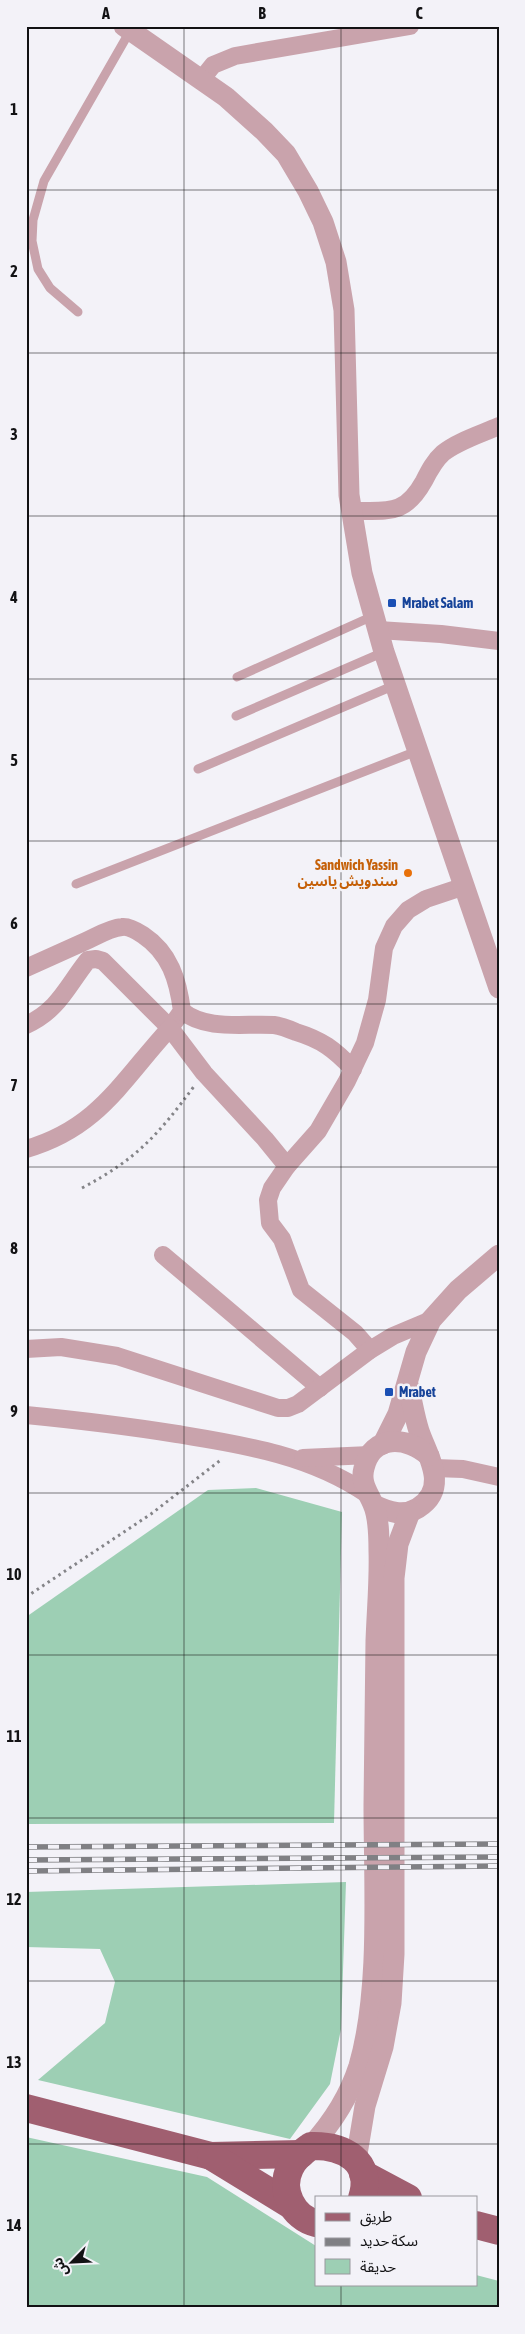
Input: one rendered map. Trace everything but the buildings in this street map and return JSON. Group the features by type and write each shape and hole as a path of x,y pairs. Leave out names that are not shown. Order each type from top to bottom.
{"main road":[{"path":"26,2108 211,2156 291,2205 305,2219 315,2223"},
{"path":"211,2156 306,2150 331,2146 349,2154 360,2177 403,2196"},
{"path":"291,2205 286,2187 287,2178 290,2168 306,2150"},
{"path":"478,2226 499,2231"}],"street":[{"path":"201,80 213,65 235,56 410,26"},
{"path":"127,28 226,97 286,154 308,191 322,222 336,262 344,310 346,438 352,511 362,573 384,652 499,988"},
{"path":"352,511 402,508 409,503 434,462 444,452 499,426"},
{"path":"376,623 499,641"},
{"path":"370,1350 355,1333 309,1298 302,1290 285,1246 270,1224 267,1209 268,1200 272,1188 287,1166 318,1131 353,1069 365,1043 377,1000 384,948 394,926 408,910 426,899 464,886"},
{"path":"26,968 106,932 123,927 136,930 164,953 173,968 180,991 182,1010 170,1028 115,1092 81,1125 49,1142 26,1149"},
{"path":"98,960 99,950 107,937 106,932"},
{"path":"26,1025 42,1018 60,1000 88,960 103,961 170,1028 204,1073 265,1138 287,1166"},
{"path":"182,1010 191,1018 210,1023 277,1025 318,1038 337,1052 353,1069"},
{"path":"163,1255 320,1388"},
{"path":"360,2177 366,2106 383,2047 391,2003 383,1954 384,1688 379,1551 370,1499 363,1481 363,1474 398,1414 416,1352 431,1320 458,1290 499,1255"},
{"path":"26,1349 61,1346 117,1356 278,1408 288,1408 298,1404 370,1350 393,1336 431,1320"},
{"path":"26,1416 83,1420 241,1444 295,1458 332,1473 370,1499 397,1513 410,1512 421,1505 430,1495 434,1482 431,1462 416,1421 408,1381"},
{"path":"295,1458 377,1450 392,1441 406,1441 419,1446 431,1462 499,1478"},
{"path":"384,1688 394,1561 400,1536 410,1512"},
{"path":"306,2150 327,2128 341,2109 359,2066 371,2000 383,1954"}],"lane":[{"path":"78,312 50,288 38,269 32,241 33,220 44,181 127,28"},
{"path":"237,677 376,623"},
{"path":"236,716 384,652"},
{"path":"198,769 396,684"},
{"path":"76,884 417,751"}],"path":[{"path":"82,1188 111,1173 148,1143 174,1113 204,1073"},
{"path":"26,1597 151,1514 241,1444"}],"green space":[{"path":"256,1488 342,1512 334,1823 26,1824 26,1617 208,1490"},
{"path":"346,1882 341,2029 330,2084 290,2139 38,2080 105,2023 115,1982 100,1949 26,1947 26,1892"},
{"path":"26,2137 207,2177 315,2245 315,2286 478,2286 478,2276 499,2281 499,2308 26,2308"}],"railway":[{"path":"26,1847 499,1844"},
{"path":"26,1860 499,1857"},
{"path":"26,1871 499,1866"}],"place":[{"name":"Mrabet Salam","path":"392,603"},
{"name":"Sandwich Yassin سندويش ياسين","path":"408,873"},
{"name":"Mrabet","path":"389,1392"}]}
